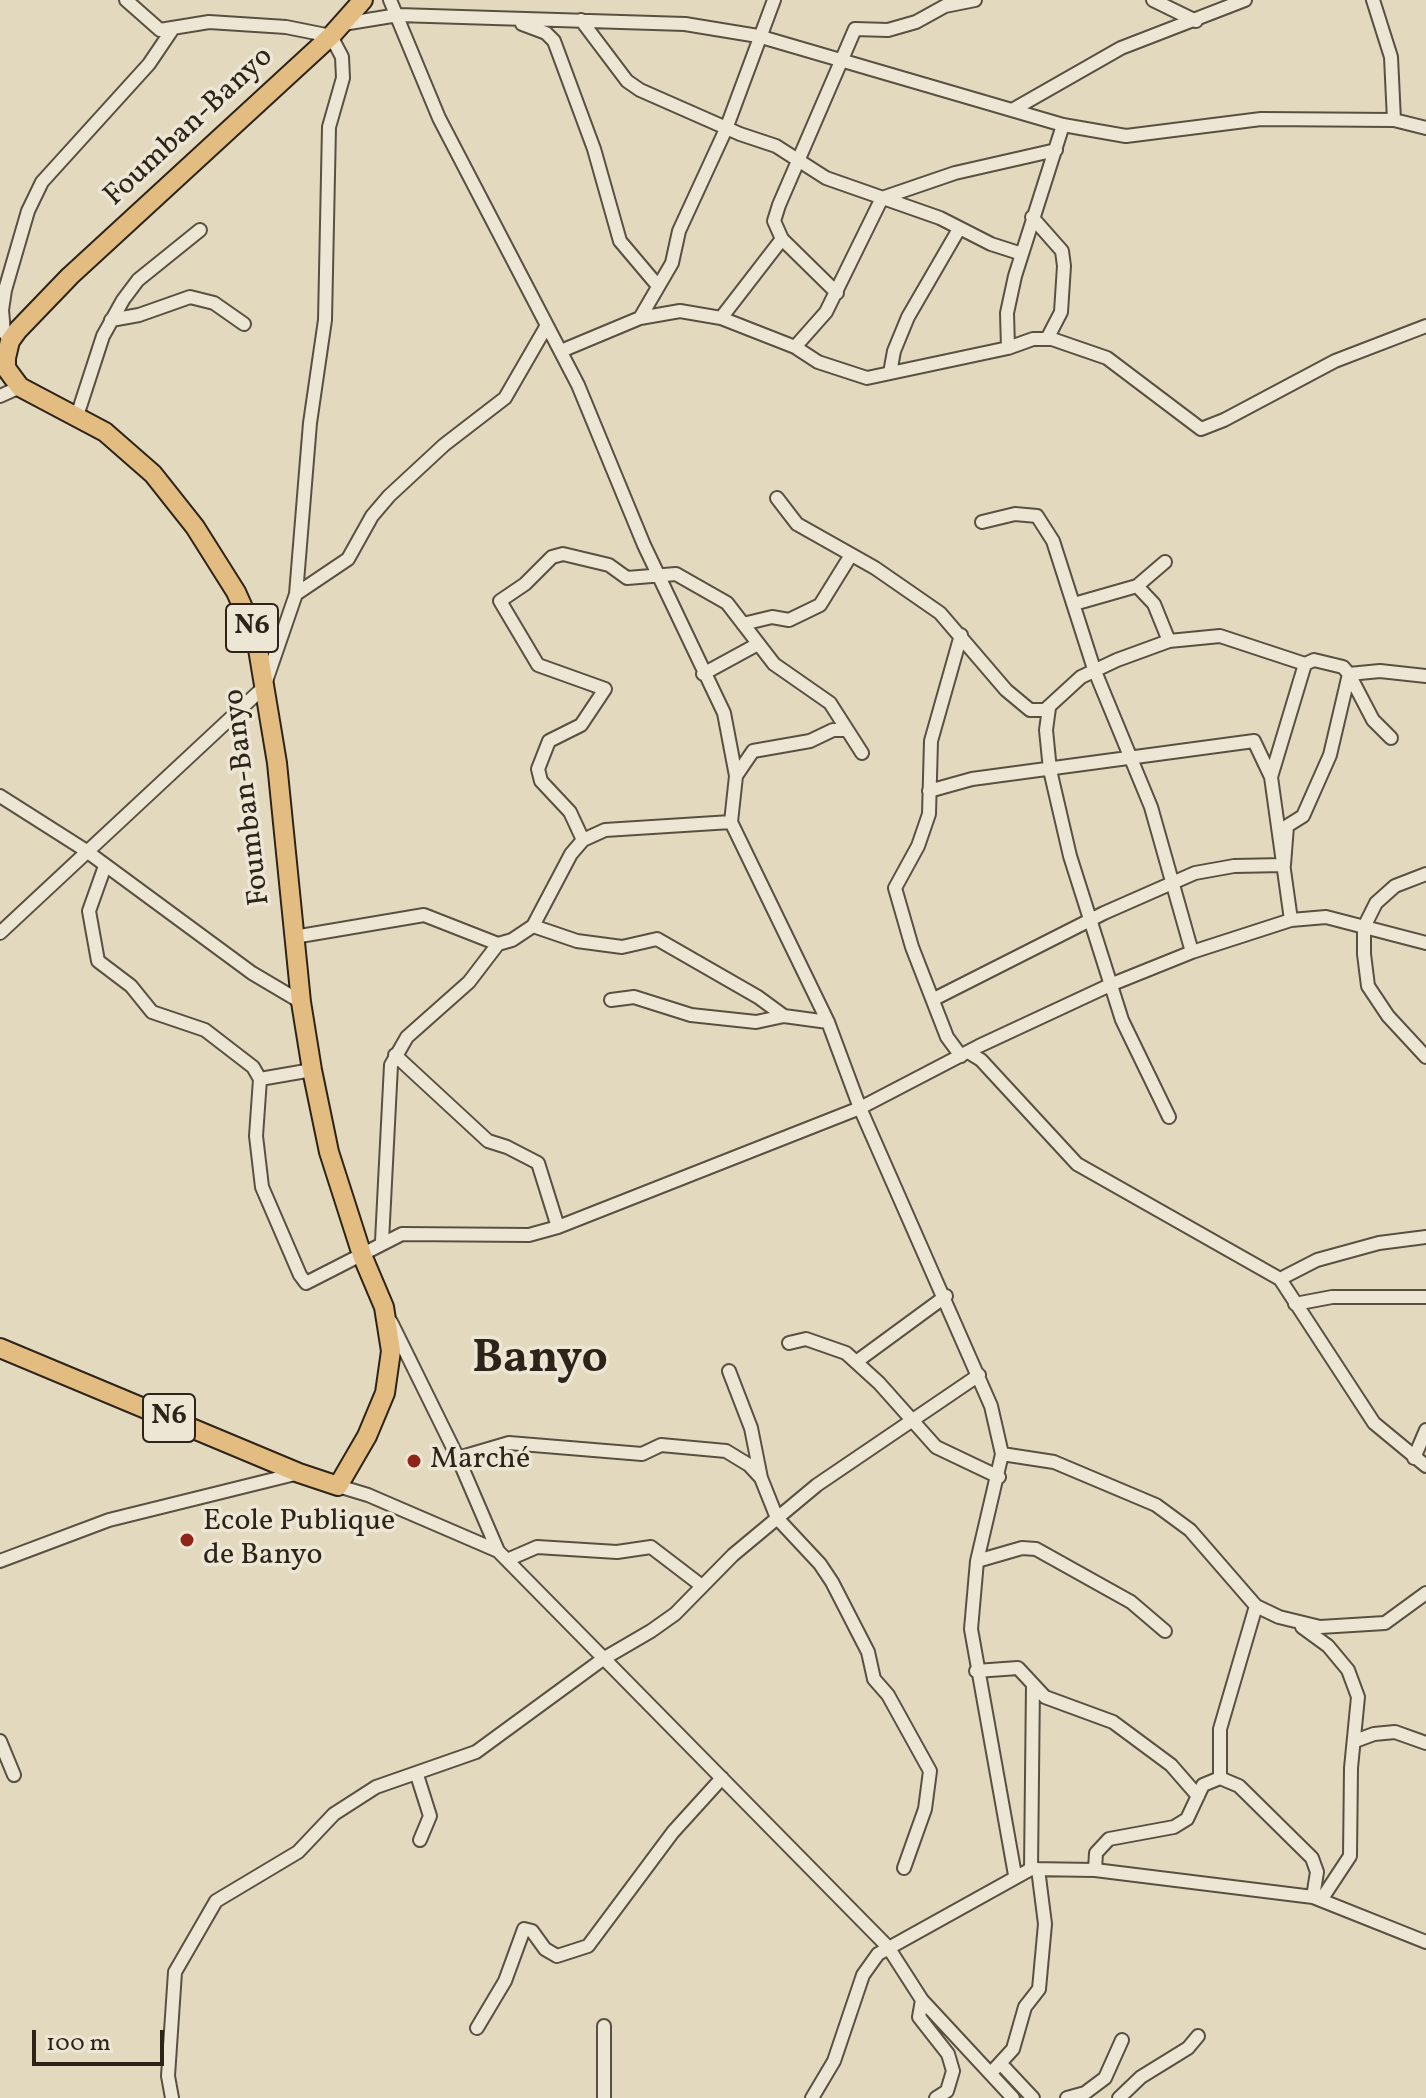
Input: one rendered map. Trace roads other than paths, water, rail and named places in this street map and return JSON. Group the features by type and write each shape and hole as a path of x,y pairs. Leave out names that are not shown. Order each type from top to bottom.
{"highway":[{"name":"Foumban-Banyo","path":"10,341 70,276 337,30 363,0"},
{"path":"10,341 6,368 20,387"},
{"name":"Foumban-Banyo","path":"20,387 105,432 137,458 195,527 236,592 259,649 277,763 301,1002 312,1070 329,1152 362,1255 384,1307 391,1351 385,1393 367,1436 338,1486"},
{"name":"N6","path":"0,1348 299,1473 338,1486"}],"street":[{"path":"126,0 160,30 190,24 228,22 337,30 398,15 685,24 758,36 1063,125 1147,136 1261,119 1394,120 1426,128"},
{"path":"390,0 439,118 561,351 618,476 657,575 724,713 736,776 731,822 828,1022 860,1108 946,1296 998,1427 1002,1454 999,1477 977,1561 971,1611 976,1671 1015,1875"},
{"path":"640,318 672,263 679,231 726,129 758,36 774,0"},
{"path":"837,293 782,239 774,221 797,159 855,29 888,30 916,22 945,6 975,0"},
{"path":"1153,0 1196,21"},
{"path":"1014,109 1121,48 1245,0"},
{"path":"1373,0 1391,57 1394,120"},
{"path":"512,20 551,37 594,149 620,241 658,286"},
{"path":"581,20 627,81 726,129 776,146 826,178 940,218 959,229 1022,254"},
{"path":"10,341 4,332 2,296 28,211 42,182 149,64 172,30"},
{"path":"0,933 85,850 264,687 296,594 310,423 325,320 329,127 343,78 337,30"},
{"path":"1008,348 1009,303 1032,217 1063,125"},
{"path":"795,347 826,312 882,198 955,173 1056,150"},
{"path":"1032,217 1062,251 1064,266 1061,312 1047,339"},
{"path":"890,373 908,317 959,229"},
{"path":"77,416 111,320 138,280 200,230"},
{"path":"721,318 782,239"},
{"path":"111,320 139,315 190,297 214,303 244,324"},
{"path":"561,351 640,318 680,311 721,318 795,347 818,362 860,377 1008,348 1033,339 1047,339 1107,358 1201,429 1335,361 1426,326"},
{"path":"296,594 348,559 372,516 389,496 444,445 505,398 546,327"},
{"path":"0,396 20,387"},
{"path":"777,498 791,520 935,609 961,635 1006,690 1026,708 1039,711 1049,708 1094,669 1169,641 1220,636 1305,664 1314,660 1343,667 1373,720 1391,738"},
{"path":"982,522 1015,514 1037,516 1061,559 1094,669 1151,807 1192,952"},
{"path":"583,840 570,812 541,781 538,769 549,741 581,725 605,689 538,665 500,601 525,584 552,557 563,554 609,565 627,578 676,574 727,603 774,664 830,703 862,753"},
{"path":"743,624 772,617 789,620 820,605 851,555"},
{"path":"1074,604 1137,586 1165,562"},
{"path":"1137,586 1154,604 1169,641"},
{"path":"961,635 931,741 929,814 918,846 895,888 912,947 947,1037 964,1054 981,1060 1077,1164 1280,1279 1374,1423 1426,1466"},
{"path":"703,674 758,644"},
{"path":"1271,777 1305,664"},
{"path":"1349,674 1380,671 1426,676"},
{"path":"1284,865 1287,826 1303,816 1330,755 1349,674"},
{"path":"1049,708 1046,730 1050,770 1070,856 1122,1020 1169,1117"},
{"path":"736,776 753,751 810,741 833,730 846,730"},
{"path":"929,791 972,779 1254,741 1271,777 1291,920"},
{"path":"0,796 85,850 252,973 301,1002"},
{"path":"382,1241 389,1139 387,1092 395,1055 417,1026 469,982 498,944 512,940 533,926 571,854 583,840 605,830 731,822"},
{"path":"934,999 1172,883 1212,868 1284,865"},
{"path":"105,866 90,905 94,926 92,945 98,961 131,986 152,1012 213,1035 238,1053 260,1079 256,1136 262,1187 300,1275 310,1282 382,1241 402,1234 529,1235 558,1227 860,1108 964,1054 1110,985 1192,952 1291,920 1326,917 1426,943"},
{"path":"1426,874 1395,886 1376,903 1364,927 1368,986 1388,1016 1426,1057"},
{"path":"294,937 424,915 498,944"},
{"path":"533,926 577,941 622,947 657,939 758,997 784,1016"},
{"path":"611,1000 634,997 691,1015 756,1022 784,1016 828,1022"},
{"path":"395,1055 488,1141 538,1163 558,1227"},
{"path":"260,1079 312,1070"},
{"path":"1280,1279 1329,1257 1379,1243 1426,1237"},
{"path":"856,1362 946,1296"},
{"path":"1295,1304 1332,1297 1426,1297"},
{"path":"384,1307 502,1555 888,1947 922,2000 996,2069 1033,2098"},
{"path":"789,1343 800,1339 814,1340 846,1353 896,1400 909,1420 945,1453 999,1477"},
{"path":"729,1371 751,1428 761,1478 777,1518 820,1564 832,1582 868,1652 874,1679 888,1695 930,1771 925,1809 904,1868"},
{"path":"172,2098 168,2076 175,1972 216,1901 298,1852 334,1814 376,1787 476,1752 603,1659 627,1648 675,1614 777,1518 909,1420 979,1375"},
{"path":"1414,1458 1426,1430"},
{"path":"458,1458 509,1443 642,1454 661,1445 705,1446 726,1451 761,1478"},
{"path":"1002,1454 1054,1462 1156,1505 1190,1530 1256,1606 1292,1620 1320,1627 1385,1623 1426,1593"},
{"path":"0,1561 109,1520 299,1473"},
{"path":"338,1486 368,1495 502,1555 537,1547 617,1552 651,1547 702,1586"},
{"path":"977,1561 1022,1548 1036,1549 1131,1602 1165,1631"},
{"path":"1220,1778 1220,1729 1256,1606"},
{"path":"1292,1620 1328,1646 1351,1676 1358,1697 1350,1856 1317,1898"},
{"path":"976,1671 1018,1668 1045,1697 1113,1722 1171,1765 1198,1796"},
{"path":"996,2069 1013,2049 1025,2007 1039,1989 1042,1973 1045,1924 1035,1869 1033,1684"},
{"path":"1355,1741 1374,1734 1395,1732 1426,1743"},
{"path":"0,1741 14,1775"},
{"path":"417,1775 430,1816 420,1840"},
{"path":"477,2028 505,1981 522,1931 530,1929 545,1949 557,1956 588,1946 673,1832 722,1778"},
{"path":"1095,1870 1096,1853 1109,1839 1174,1827 1187,1819 1203,1785 1220,1778 1239,1786 1312,1858 1317,1872 1317,1898"},
{"path":"812,2098 834,2061 863,1975 878,1954 1015,1875 1035,1869 1095,1870 1317,1898 1426,1942"},
{"path":"922,2000 919,2017 948,2054 953,2071 947,2091 936,2098"},
{"path":"604,2026 604,2098"},
{"path":"1119,2098 1170,2056 1188,2048 1198,2036"},
{"path":"1067,2098 1085,2093 1105,2078 1122,2040"},
{"path":"996,2069 1013,2098"}],"place":[{"name":"Marché","path":"414,1461"},
{"name":"Ecole Publique de Banyo","path":"187,1540"}],"district":[{"name":"Banyo","path":"540,1363"}]}
